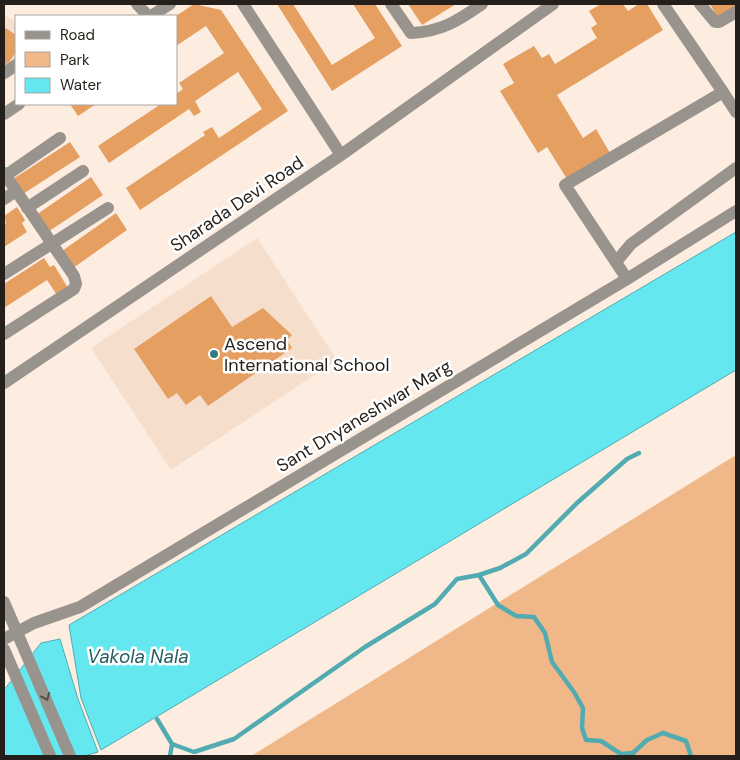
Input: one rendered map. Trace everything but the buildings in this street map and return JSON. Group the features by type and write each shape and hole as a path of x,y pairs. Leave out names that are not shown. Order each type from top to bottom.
{"street":[{"path":"137,4 148,15"},
{"path":"151,15 170,4"},
{"path":"243,4 341,155"},
{"path":"391,4 411,33 427,32 456,22 482,4"},
{"name":"Sharada Devi Road","path":"4,384 341,155 553,4"},
{"path":"663,4 736,112"},
{"path":"700,4 714,22 719,22 736,12"},
{"path":"4,72 15,66"},
{"path":"627,279 565,185 723,92"},
{"path":"4,114 18,105"},
{"path":"4,334 74,289 76,284 74,276 5,174 60,138"},
{"path":"616,262 631,244 736,168"},
{"path":"27,208 83,171"},
{"path":"4,199 16,191"},
{"path":"4,274 108,208"},
{"name":"Sant Dnyaneshwar Marg","path":"4,639 34,623 80,607 627,279 736,211"},
{"path":"4,602 70,756"},
{"path":"6,655 50,756"}],"shaded area":[{"path":"4,15 15,21 15,74 4,82"},
{"name":"Ascend International School","path":"257,238 337,360 171,470 91,348"}],"green space":[{"path":"736,455 736,756 251,756"}],"water":[{"name":"Vakola Nala","path":"736,232 736,370 101,750 81,698 69,625"},
{"path":"60,639 78,699 98,752 84,756 4,756 4,690 41,643"}],"waterway":[{"path":"479,575 500,568 526,554 577,503 627,459 639,453"},
{"path":"157,719 172,744 194,752 234,739 365,647 435,604 457,579 479,575 498,605 516,616 534,617 545,633 552,662 583,708 582,728 586,740 601,741 621,754 633,753 647,740 663,733 686,741 691,756"},
{"path":"170,756 172,744"}],"place":[{"name":"Ascend International School","path":"214,354"}]}
